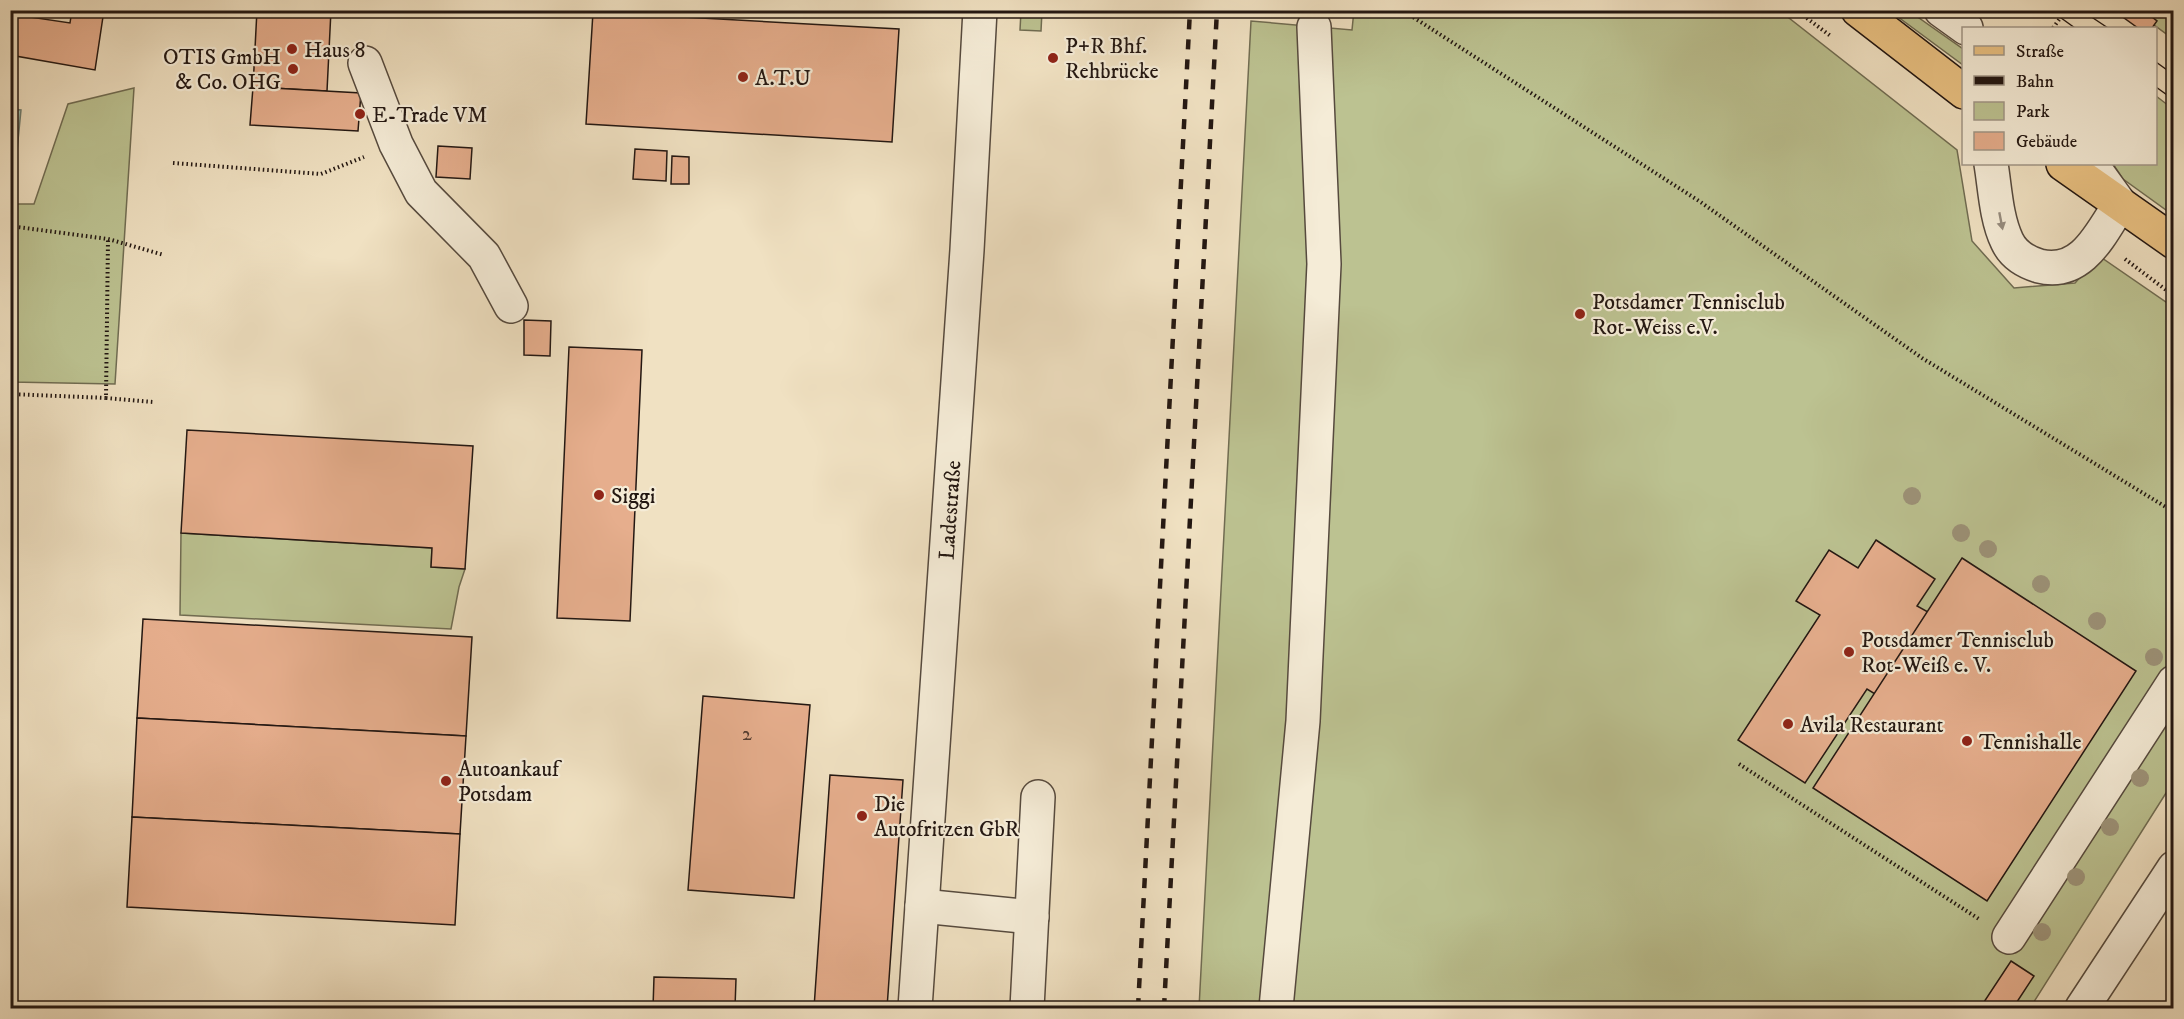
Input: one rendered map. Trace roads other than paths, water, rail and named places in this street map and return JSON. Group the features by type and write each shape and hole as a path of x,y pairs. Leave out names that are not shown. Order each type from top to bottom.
{"main road":[{"path":"1858,10 1962,90"},
{"path":"2064,165 2174,242"}],"street":[{"name":"Ladestraße","path":"915,1008 967,250 981,10"},
{"path":"1941,10 1965,27"},
{"path":"1276,1008 1303,721 1323,276 1314,27"},
{"path":"365,63 396,144 421,192 484,256 511,306"},
{"path":"1991,165 2003,229 2008,243 2017,254 2030,263 2056,268 2068,265 2090,250 2120,204 2092,165"},
{"path":"2008,937 2174,682"},
{"path":"1027,1008 1038,797"},
{"path":"2082,1008 2174,868"},
{"path":"922,906 1032,917"}],"tram line":[{"path":"2050,10 2074,27"},
{"path":"2081,10 2106,27"},
{"path":"2157,63 2174,75"},
{"path":"2157,88 2174,100"}],"railway":[{"path":"1138,1008 1190,10"},
{"path":"1164,1008 1217,10"}],"place":[{"name":"Haus 8","path":"292,49"},
{"name":"P+R Bhf. Rehbrücke","path":"1053,58"},
{"name":"OTIS GmbH & Co. OHG","path":"293,69"},
{"name":"A.T.U","path":"743,77"},
{"name":"E-Trade VM","path":"360,114"},
{"name":"Potsdamer Tennisclub Rot-Weiss e.V.","path":"1580,314"},
{"name":"Siggi","path":"599,495"},
{"name":"Potsdamer Tennisclub Rot-Weiß e. V.","path":"1849,652"},
{"name":"Avila Restaurant","path":"1788,724"},
{"name":"Tennishalle","path":"1967,741"},
{"name":"Autoankauf Potsdam","path":"446,781"},
{"name":"Die Autofritzen GbR","path":"862,816"}]}
